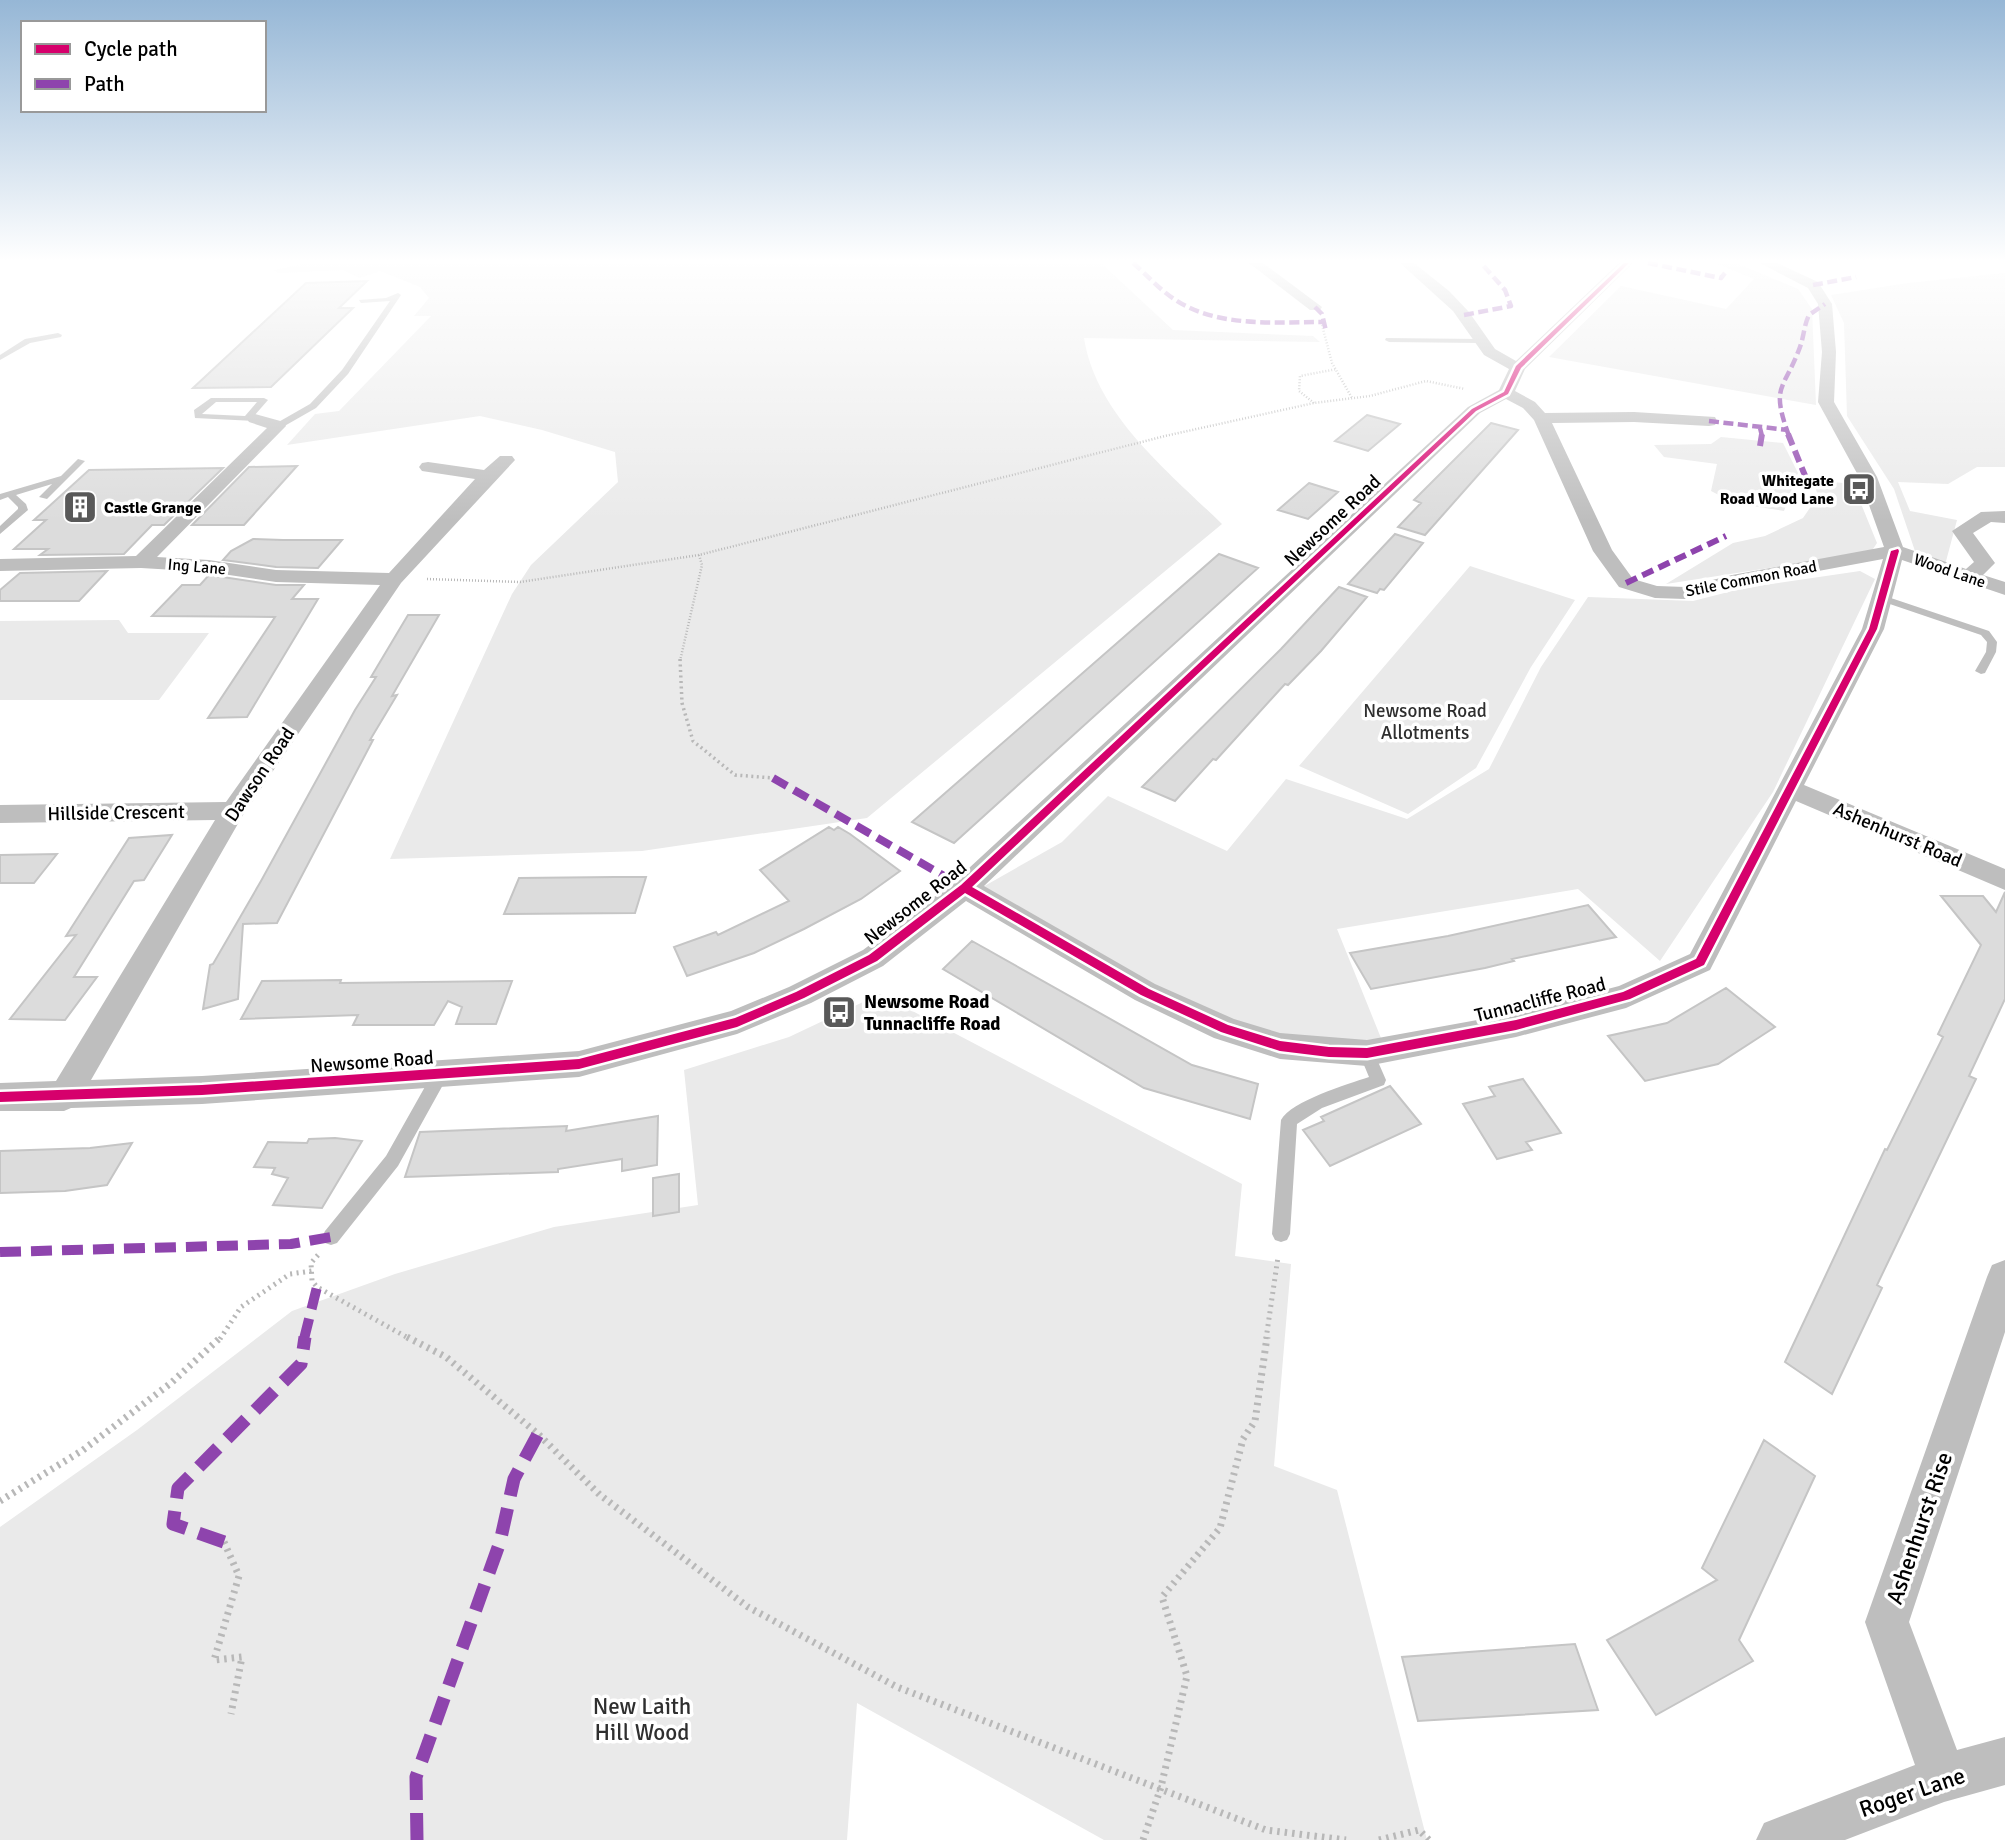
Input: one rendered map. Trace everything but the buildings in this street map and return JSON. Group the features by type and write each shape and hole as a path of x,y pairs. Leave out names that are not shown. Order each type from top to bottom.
{"street":[{"path":"1487,349 1496,359 1518,367"},
{"path":"1502,395 1518,367 1537,349"},
{"path":"1829,349 1826,401 1868,477 1895,551"},
{"name":"Stile Common Road","path":"1502,395 1529,405 1541,418 1603,551 1626,583 1655,592 1685,593 1732,581 1895,551"},
{"name":"Newsome Road","path":"0,1097 64,1097 579,1064 737,1022 800,995 873,958 965,888 1474,410 1502,395"},
{"path":"1541,418 1634,417 1709,421"},
{"path":"141,562 278,426 252,418"},
{"name":"Dawson Road","path":"64,1097 233,811 394,579 497,468 428,467"},
{"path":"1969,576 1985,563 1962,531 1989,516 2005,517"},
{"name":"Wood Lane","path":"1895,551 2005,589"},
{"name":"Tunnacliffe Road","path":"965,888 1145,992 1225,1029 1280,1046 1367,1053 1516,1025 1626,996 1700,962 1873,629 1895,551"},
{"name":"Ing Lane","path":"0,565 141,562 209,566 276,576 394,579"},
{"name":"Ashenhurst Road","path":"1791,789 2005,880"},
{"name":"Hillside Crescent","path":"0,814 233,811"},
{"name":"Ashenhurst Rise","path":"1944,1778 1887,1622 2005,1277"},
{"name":"Roger Lane","path":"1781,1840 1944,1778 2005,1761"}],"lane":[{"path":"278,426 313,406 345,372 361,349"},
{"path":"214,400 264,400 252,418 205,417 198,416 197,412 214,400"},
{"path":"44,497 81,461"},
{"path":"0,497 63,478"},
{"path":"0,531 23,510 23,506 11,495"},
{"path":"1882,598 1985,633 1992,642 1991,652 1981,671"},
{"path":"1281,1234 1289,1120 1316,1102 1378,1080 1367,1053"},
{"path":"331,1237 392,1161 441,1074"}],"path":[{"path":"1330,349 1352,398"},
{"path":"1314,403 1299,391 1300,376 1337,369"},
{"path":"394,579 520,582 699,555 1194,430 1314,403 1352,398 1426,381 1502,395"},
{"path":"699,555 702,565 679,665 682,704 693,741 736,775 773,778"},
{"path":"1143,1840 1161,1787 1187,1676 1162,1597 1220,1528 1243,1439 1255,1421 1281,1234"},
{"path":"331,1237 312,1263 312,1281 317,1287 384,1326 446,1357 538,1434 600,1496 748,1607 897,1687 1161,1787 1266,1830 1346,1840"},
{"path":"0,1501 83,1450 171,1383 224,1335 241,1307 290,1274 312,1271"},
{"path":"224,1542 239,1576 214,1660 242,1657 231,1714"},
{"path":"1379,1840 1419,1830 1429,1840"}],"green space":[{"path":"399,349 1087,349 1103,392 1119,417 1158,463 1222,524 867,818 642,851 390,859 512,594 531,565 618,482 615,452 542,430 480,416 287,445 315,414 339,411"},
{"path":"1557,349 1814,349 1816,405 1549,357"},
{"path":"1845,349 2005,349 2005,467 1977,467 1948,484 1898,482 1910,511 1957,520 1945,565 1917,557 1894,489 1847,416"},
{"path":"1721,437 1783,443 1798,473 1784,511 1734,503 1711,491 1717,464 1664,457 1654,445 1711,444"},
{"path":"1813,480 1853,484 1877,543 1871,552 1666,584 1733,543 1765,536 1803,518 1818,496"},
{"name":"Newsome Road Allotments","path":"1470,566 1575,600 1531,667 1476,768 1408,814 1299,766"},
{"path":"1860,571 1875,579 1773,792 1660,961 1578,889 1337,929 1383,1043 1286,1040 1228,1020 1145,983 981,888 1062,842 1108,796 1227,851 1286,779 1407,819 1489,769 1541,667 1588,597 1693,601 1744,588"},
{"path":"119,620 128,633 209,633 159,700 0,700 0,621"},
{"name":"New Laith Hill Wood","path":"880,994 1242,1184 1235,1256 1291,1264 1274,1466 1337,1490 1427,1840 1104,1840 857,1703 847,1840 0,1840 0,1527 137,1430 292,1311 395,1274 554,1227 698,1205 684,1070 789,1037"}],"marked path":[{"path":"1799,349 1780,385 1779,394 1787,432 1806,478"},
{"path":"1709,421 1788,430"},
{"path":"1760,428 1763,439 1760,446"},
{"path":"1626,583 1726,536"},
{"path":"773,778 965,888"},
{"path":"0,1252 291,1244 331,1237"},
{"path":"224,1542 173,1524 178,1488 301,1364 307,1321 317,1287"},
{"path":"417,1840 416,1777 500,1542 514,1479 538,1434"}],"cycle path":[{"path":"0,1097 202,1090 579,1064 737,1022 800,995 873,958 965,888 1474,410 1506,393 1518,367 1537,349"},
{"path":"965,888 1145,992 1225,1029 1280,1046 1367,1053 1516,1025 1626,996 1700,962 1873,629 1895,551"}],"place":[{"name":"Whitegate Road Wood Lane","path":"1859,489"},
{"name":"Castle Grange","path":"80,507"},
{"name":"Newsome Road Tunnacliffe Road","path":"839,1012"}]}
